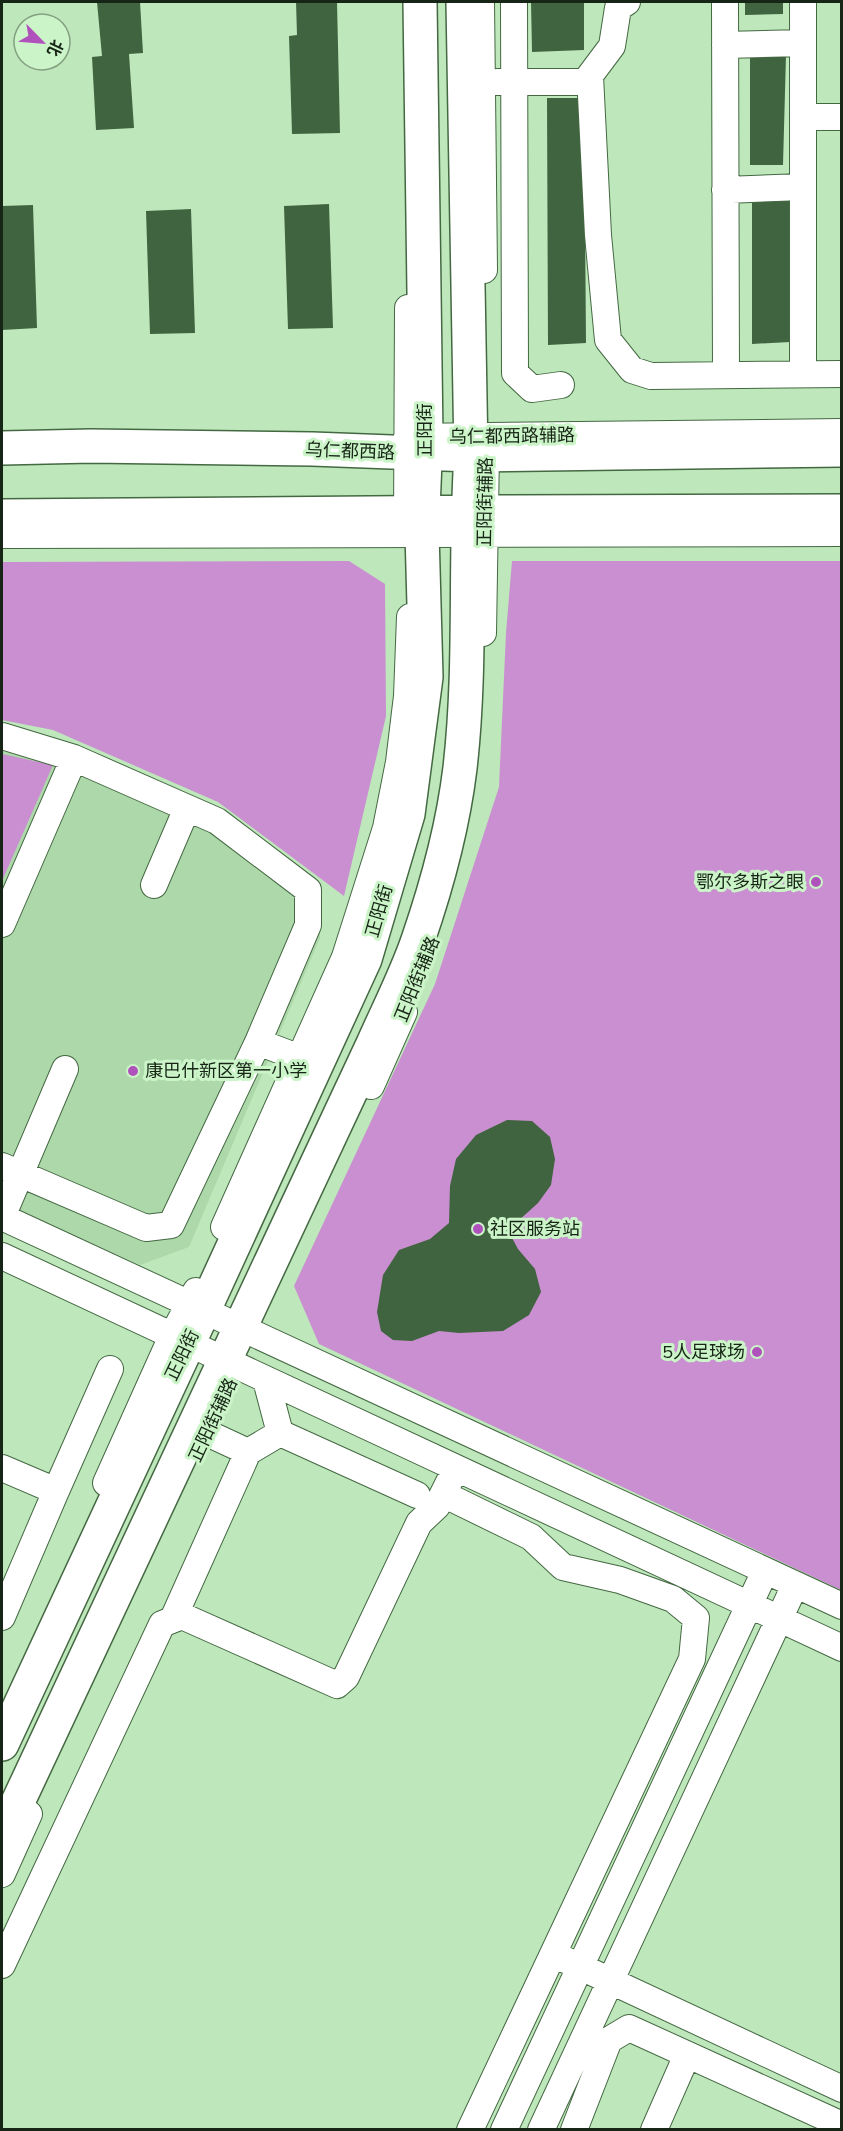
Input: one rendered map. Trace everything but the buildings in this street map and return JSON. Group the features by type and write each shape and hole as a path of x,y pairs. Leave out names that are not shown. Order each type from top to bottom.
{"main road":[{"name":"正阳街","path":"2,1744 180,1340 365,959 408,814 426,677 415,523 420,2"},
{"path":"2,1836 248,1330 418,941 443,856 460,757 477,523 478,446 463,2"},
{"name":"乌仁都西路","path":"2,448 417,445 842,450"},
{"path":"2,516 477,523 842,511"}],"street":[{"path":"2,437 417,445 407,2"},
{"name":"正阳街辅路","path":"478,446 482,2"},
{"path":"514,2 515,374 532,389 561,385"},
{"path":"482,82 585,82 612,46 618,8 627,2"},
{"path":"725,2 726,375"},
{"path":"803,2 803,374"},
{"path":"725,45 803,43"},
{"path":"590,75 598,235 608,340 632,370 651,376 842,374"},
{"path":"803,117 842,117"},
{"path":"725,190 803,187"},
{"name":"乌仁都西路辅路","path":"478,446 842,432"},
{"path":"2,535 415,523 407,696 399,762 388,817 345,957 300,1058 197,1307"},
{"path":"477,523 842,533"},
{"path":"2,736 74,758 217,821 308,890 308,925 258,1042 171,1225 146,1228 11,1170"},
{"path":"2,924 74,758"},
{"path":"154,885 187,808"},
{"path":"258,1042 300,1058"},
{"path":"65,1069 11,1170 2,1217 842,1606"},
{"path":"2,1256 842,1648"},
{"path":"2,1712 180,1340"},
{"name":"正阳街辅路","path":"2,1874 207,1433 231,1363"},
{"path":"2,1617 110,1370"},
{"path":"266,1380 280,1433"},
{"path":"207,1433 248,1452"},
{"path":"173,1619 248,1452 280,1433"},
{"path":"280,1433 417,1495"},
{"path":"2,1468 56,1491"},
{"path":"2,1965 162,1624 182,1616 337,1685 346,1677 419,1523 436,1506 456,1468"},
{"path":"442,1494 531,1538 563,1567 620,1580 673,1599 696,1618 692,1659 470,2130"},
{"path":"504,2130 765,1571"},
{"path":"541,2130 795,1585"},
{"path":"553,1954 842,2089"},
{"path":"574,2130 609,2040 629,2028 687,2055 807,2120 842,2125"},
{"path":"654,2130 687,2055"}],"shaded area":[{"path":"349,561 385,584 386,716 344,896 218,802 53,730 2,720 2,562"},
{"path":"512,561 841,561 841,1590 319,1344 294,1286 435,984 499,787 506,633"},
{"name":"康巴什新区第一小学","path":"2,727 112,764 320,894 320,938 189,1247 140,1265 2,1203"},
{"path":"2,754 53,765 2,881"}],"place":[{"name":"鄂尔多斯之眼","path":"816,882"},
{"name":"康巴什新区第一小学","path":"133,1071"},
{"name":"社区服务站","path":"478,1229"},
{"name":"5人足球场","path":"757,1352"}]}
